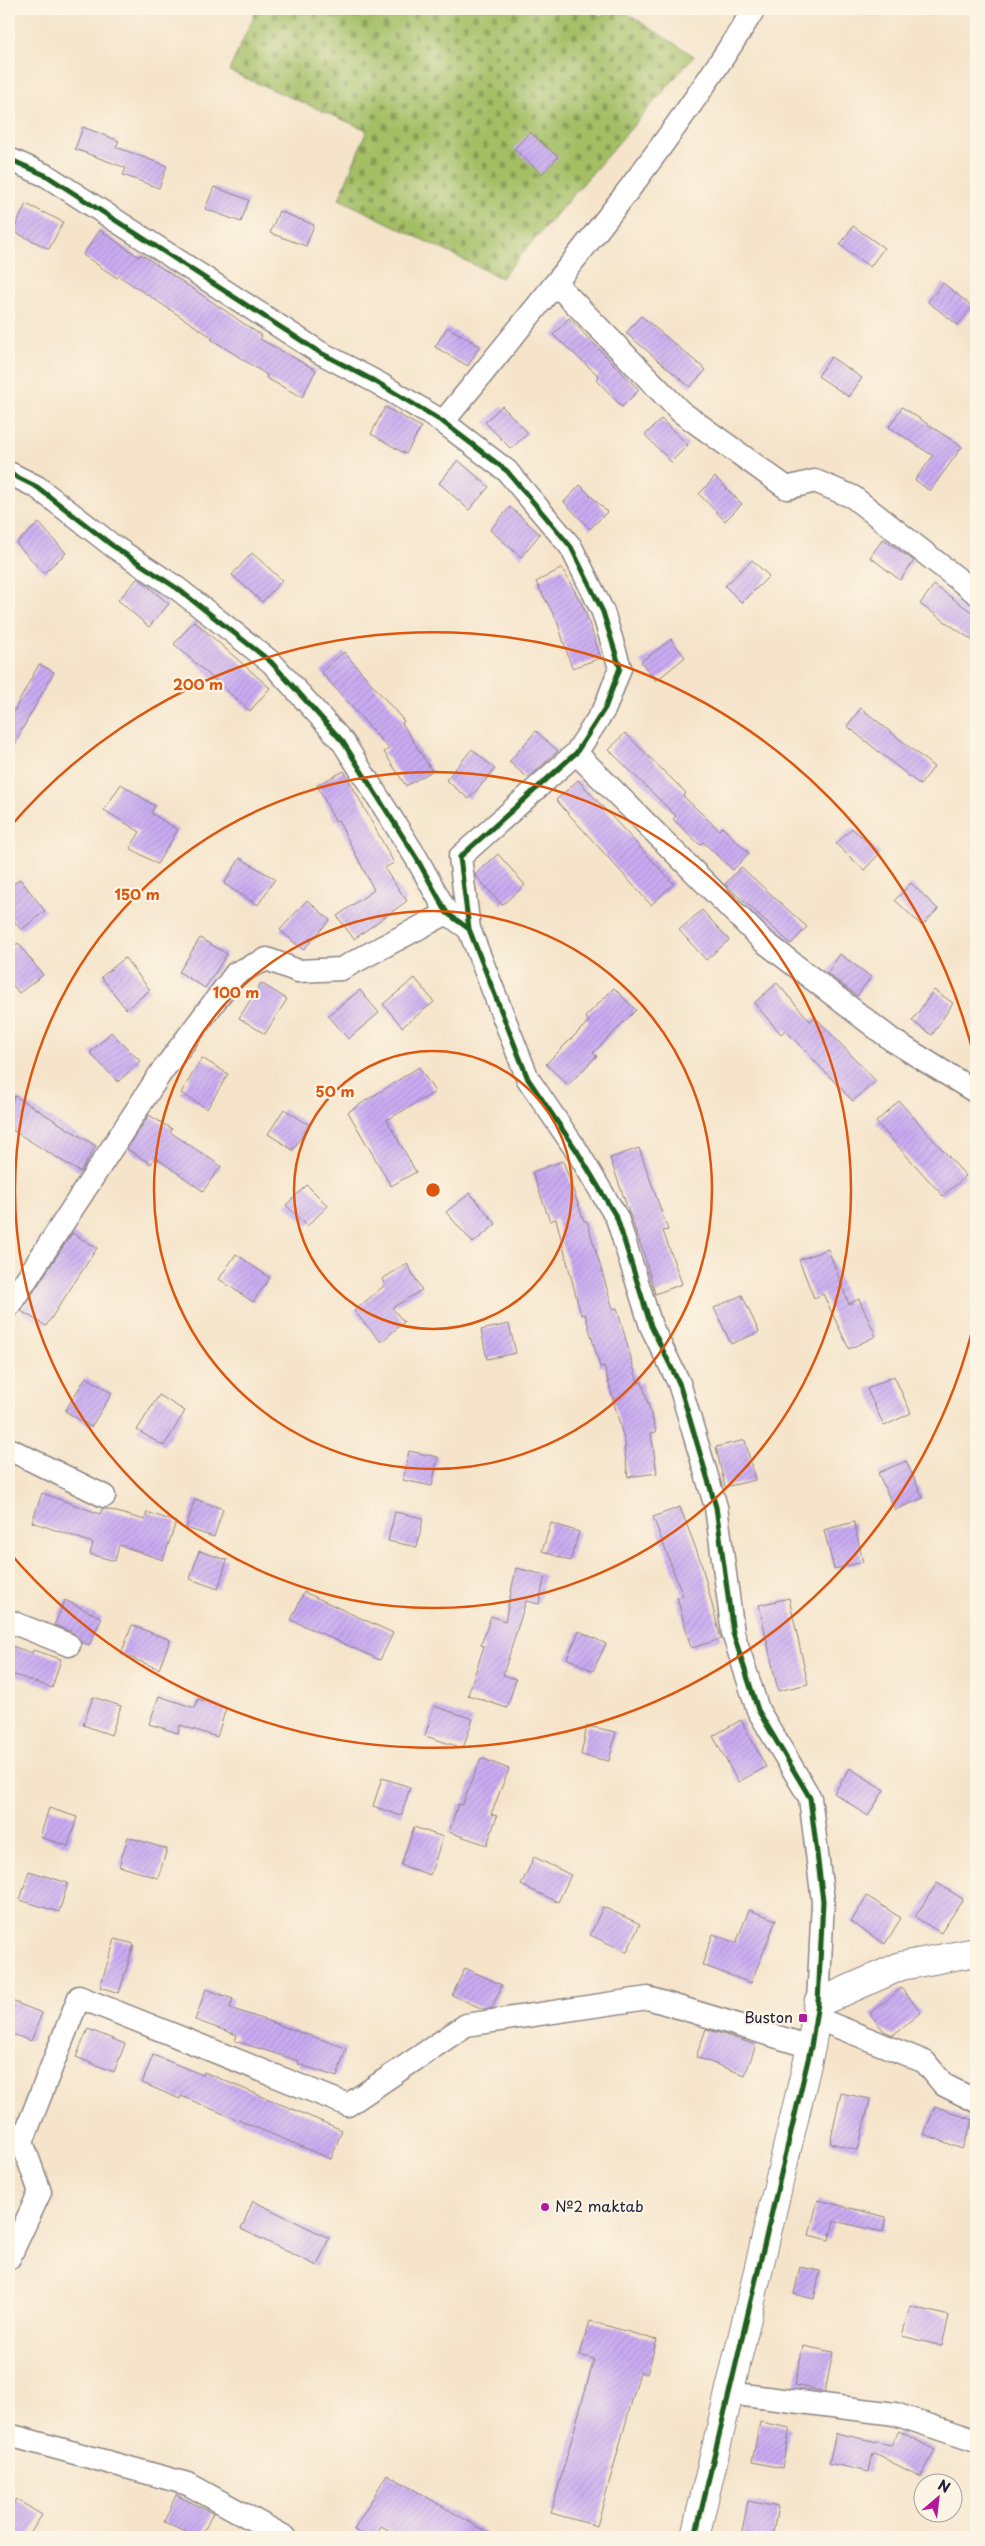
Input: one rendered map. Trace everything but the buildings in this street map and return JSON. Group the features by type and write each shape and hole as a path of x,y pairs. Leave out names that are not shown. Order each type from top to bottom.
{"street":[{"path":"443,422 556,284 663,146 720,64 754,9"},
{"path":"9,159 47,176 320,352 378,383 443,422 507,471 571,547 603,612 620,668 605,708 576,753 460,857 469,929 528,1079 577,1151 616,1218 652,1326 678,1383 716,1507 733,1633 758,1710 810,1798 823,1901 817,2010 812,2047 695,2537"},
{"path":"556,284 681,412 787,488 815,481 853,496 976,593"},
{"path":"9,473 37,486 113,546 178,589 271,662 343,742 417,859 447,913 469,929"},
{"path":"576,753 762,940 892,1040 976,1092"},
{"path":"9,1306 160,1074 236,973 267,958 298,971 341,969 447,913"},
{"path":"9,1449 104,1496"},
{"path":"9,1621 69,1646"},
{"path":"817,2010 900,1966 976,1952"},
{"path":"9,2258 40,2192 15,2139 79,1997 348,2105 466,2025 648,1998 812,2047"},
{"path":"817,2010 925,2062 944,2084 976,2101"},
{"path":"728,2393 895,2414 976,2441"},
{"path":"9,2435 188,2484 285,2537"}],"green space":[{"path":"257,9 594,9 601,17 610,9 620,9 694,56 501,278 339,199 367,130 229,71"}],"cycle path":[{"path":"9,159 47,176 319,352 378,383 443,422 507,471 571,547 603,612 620,668 605,708 576,753 460,857 469,929"},
{"path":"9,473 37,487 113,546 178,589 271,662 343,742 417,859 447,913 469,929 528,1079 577,1151 617,1218 651,1326 679,1383 716,1507 733,1633 758,1710 810,1798 823,1901 818,2003 811,2047 695,2537"}],"place":[{"name":"Buston","path":"803,2018"},
{"name":"№2 maktab","path":"545,2207"}]}
